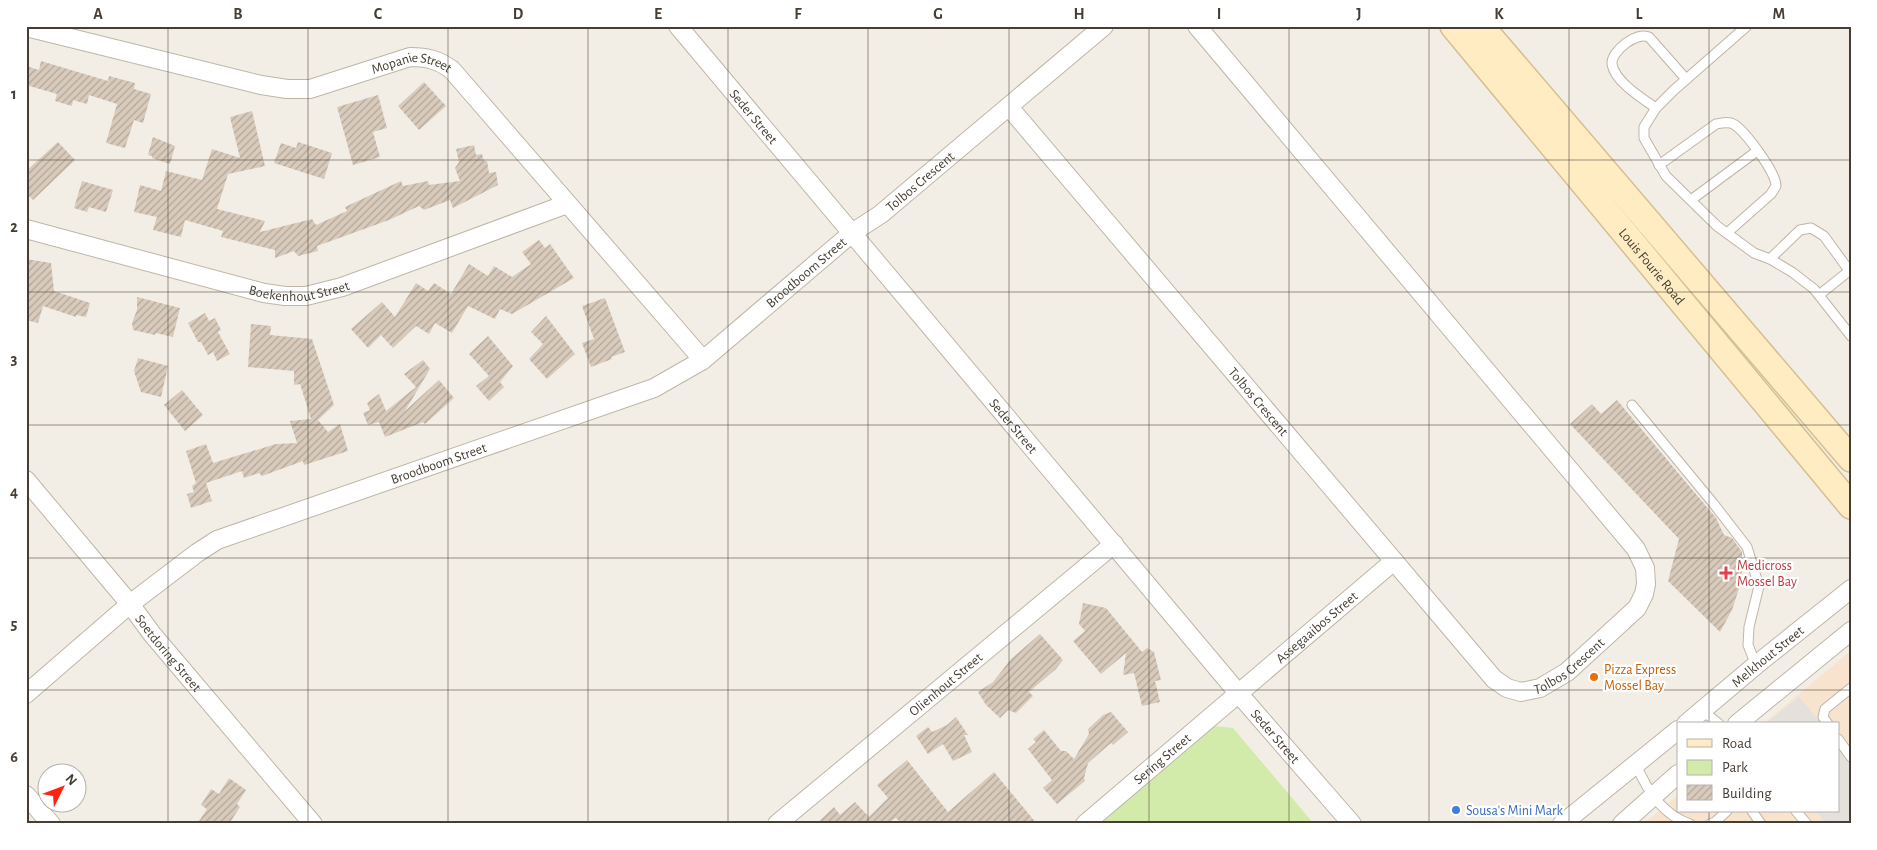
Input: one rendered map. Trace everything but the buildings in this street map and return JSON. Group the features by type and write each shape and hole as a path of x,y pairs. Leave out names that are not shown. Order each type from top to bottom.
{"main road":[{"name":"Louis Fourie Road","path":"1453,26 1851,506"},
{"name":"Louis Fourie Road","path":"1481,26 1851,459"}],"street":[{"name":"Seder Street","path":"678,26 1240,694 1352,824"},
{"name":"Tolbos Crescent","path":"852,233 881,214 1104,26"},
{"name":"Tolbos Crescent","path":"1009,107 1494,679 1507,688 1522,692 1540,688 1567,672 1637,608 1644,594 1646,584 1645,568 1636,548 1197,26"},
{"name":"Mopanie Street","path":"26,27 261,85 287,89 310,89 410,57 424,57 438,61 452,70 703,360"},
{"name":"Boekenhout Street","path":"26,229 264,294 306,296 342,287 567,204"},
{"name":"Broodboom Street","path":"26,694 130,604 217,540 654,388 703,360 852,233"},
{"name":"Soetdoring Street","path":"26,480 130,604 152,634 313,824"},
{"name":"Olienhout Street","path":"777,824 1114,544"},
{"name":"Assegaaibos Street","path":"1240,694 1394,561"},
{"name":"Melkhout Street","path":"1688,722 1851,589"},
{"path":"1739,722 1851,631"},
{"name":"Sering Street","path":"1085,824 1240,694"},
{"path":"1562,824 1677,731"},
{"path":"1626,822 1677,775"},
{"path":"26,795 51,824"}],"lane":[{"path":"1747,26 1656,108 1644,127 1644,138 1666,176 1691,200 1727,233 1754,252 1792,272 1819,295 1851,336"},
{"path":"1656,108 1640,98 1617,76 1612,64 1617,52 1631,40 1640,35 1645,35 1649,37 1686,79"},
{"path":"1659,165 1711,126 1723,123 1734,124 1774,175 1776,186 1771,194 1727,233"},
{"path":"1691,200 1757,151"},
{"path":"1770,259 1800,230 1811,228 1824,236 1850,272 1819,295"},
{"path":"1632,405 1747,547 1759,586 1749,627 1748,645 1756,665"},
{"path":"1827,722 1823,717 1825,709 1851,688"},
{"path":"1702,710 1717,722"},
{"path":"1840,742 1851,757"},
{"path":"1636,764 1653,796 1672,814 1690,824"},
{"path":"1710,824 1726,812"},
{"path":"1753,812 1762,824"},
{"path":"1797,812 1807,824"}],"shaded area":[{"path":"1848,653 1851,656 1851,824 1643,824 1677,796 1677,812 1840,812 1840,722 1765,722"},
{"path":"1799,697 1820,722 1768,722"},
{"path":"1840,745 1851,758 1851,824 1827,824 1817,812 1840,812"}],"green space":[{"path":"1214,726 1233,728 1314,824 1098,824"}],"place":[{"name":"Medicross Mossel Bay","path":"1726,573"},
{"name":"Pizza Express Mossel Bay","path":"1594,677"},
{"name":"Sousa's Mini Mark","path":"1456,810"}]}
